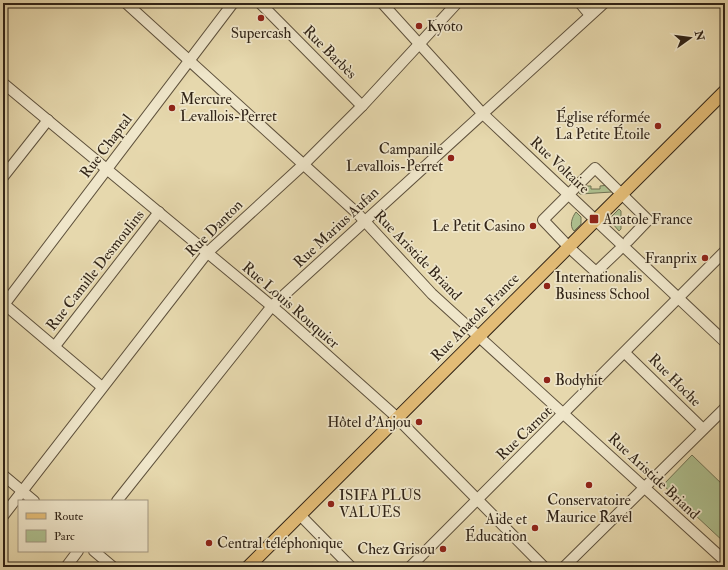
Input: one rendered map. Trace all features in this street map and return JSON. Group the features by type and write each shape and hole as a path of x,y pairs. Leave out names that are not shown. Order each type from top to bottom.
{"main road":[{"name":"Rue Anatole France","path":"248,567 725,91"}],"street":[{"name":"Rue Aristide Briand","path":"126,3 304,164 364,221 432,294 480,336 725,561"},
{"name":"Rue Chaptal","path":"4,305 233,3"},
{"name":"Rue Barbès","path":"260,3 362,106"},
{"name":"Rue Voltaire","path":"382,3 482,114 725,342"},
{"name":"Rue Danton","path":"3,516 207,253 304,164 362,106 457,3"},
{"path":"580,3 590,15"},
{"name":"Rue Marius Aufan","path":"119,500 272,306 604,3"},
{"name":"Rue Louis Rouquier","path":"3,83 272,306 397,419 544,567"},
{"path":"4,175 48,120"},
{"path":"564,242 543,220 595,168 648,220 628,241"},
{"name":"Rue Camille Desmoulins","path":"55,346 159,212"},
{"path":"574,252 596,272 619,250"},
{"name":"Rue Carnot","path":"410,567 477,499 565,414 725,251"},
{"path":"4,305 55,346 102,387"},
{"name":"Rue Hoche","path":"625,353 703,430"},
{"path":"564,567 646,488 725,408"},
{"path":"3,475 33,500"},
{"path":"300,515 352,567"},
{"path":"66,567 77,552"},
{"path":"95,552 114,567"},
{"path":"418,559 426,567"},
{"path":"720,567 725,561"}],"green space":[{"path":"609,185 614,191 580,194 577,191 582,186 591,186 591,189 600,189 600,186"},
{"path":"619,209 621,211 621,229 619,231 612,223 615,223 615,218 612,218 612,216"},
{"path":"576,212 581,217 581,224 574,231 572,229 572,222 573,216"},
{"path":"692,455 725,487 725,543 663,485"}],"place":[{"name":"Supercash","path":"261,18"},
{"name":"Kyoto","path":"419,26"},
{"name":"Mercure Levallois-Perret","path":"172,108"},
{"name":"Église réformée La Petite Étoile","path":"658,126"},
{"name":"Campanile Levallois-Perret","path":"451,158"},
{"name":"Anatole France","path":"594,219"},
{"name":"Le Petit Casino","path":"533,226"},
{"name":"Franprix","path":"705,258"},
{"name":"Internationalis Business School","path":"547,286"},
{"name":"Bodyhit","path":"547,380"},
{"name":"Hôtel d'Anjou","path":"419,422"},
{"name":"Conservatoire Maurice Ravel","path":"589,485"},
{"name":"ISIFA PLUS VALUES","path":"331,504"},
{"name":"Aide et Éducation","path":"535,528"},
{"name":"Central téléphonique","path":"209,543"},
{"name":"Chez Grisou","path":"443,549"}]}
